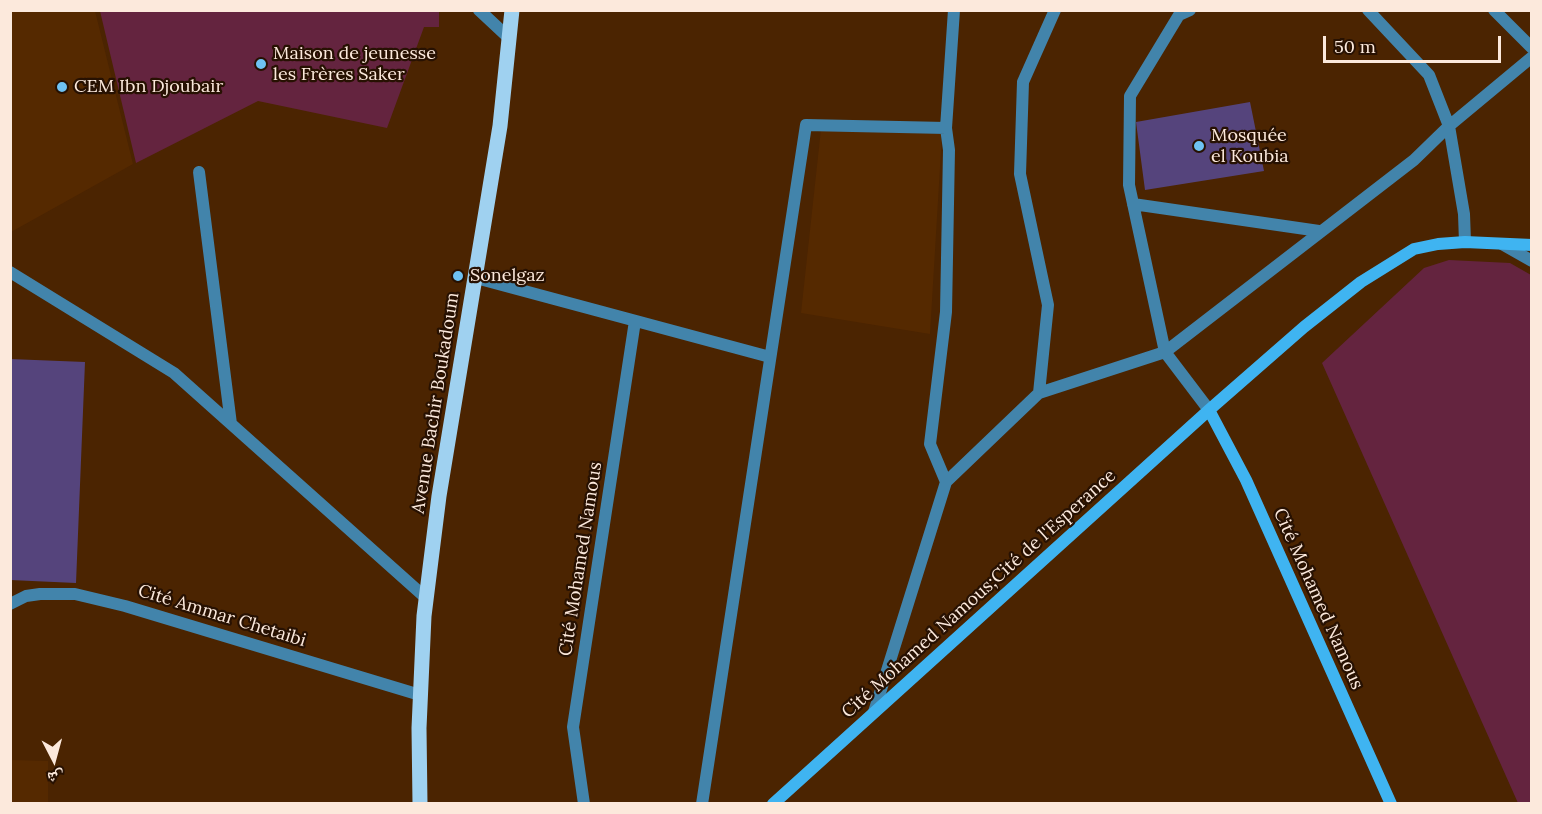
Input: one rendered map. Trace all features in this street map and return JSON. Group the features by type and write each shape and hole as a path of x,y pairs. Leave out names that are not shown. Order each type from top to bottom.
{"main road":[{"name":"Avenue Bachir Boukadoum","path":"420,804 420,695 426,598 439,496 500,126 512,10"},
{"path":"1209,410 1304,327 1361,282 1414,249 1465,242 1532,245"},
{"name":"Cité Mohamed Namous;Cité de l'Esperance","path":"773,804 1209,410"},
{"name":"Cité Mohamed Namous","path":"1209,410 1246,480 1391,804"}],"street":[{"path":"479,10 509,39"},
{"path":"946,482 930,444 946,312 949,150 946,128 954,10"},
{"path":"1039,393 1048,305 1020,174 1023,82 1055,10"},
{"name":"Cité Mohamed Namous","path":"1190,10 1179,15 1130,96 1129,185 1165,352 1209,410"},
{"path":"1368,10 1429,75 1449,126 1464,214 1465,242"},
{"path":"1494,10 1532,48"},
{"path":"874,712 946,482 1039,393 1165,352 1414,160 1449,126 1532,57"},
{"path":"702,804 806,125 946,128"},
{"path":"199,172 231,423"},
{"path":"1133,204 1319,231"},
{"path":"1502,244 1532,261"},
{"path":"10,272 174,373 426,598"},
{"path":"476,278 770,357"},
{"name":"Cité Mohamed Namous","path":"584,804 573,727 635,321"},
{"name":"Cité Ammar Chetaibi","path":"10,604 26,596 75,594 136,609 420,695"}],"shaded area":[{"name":"CEM Ibn Djoubair","path":"11,10 95,11 133,164 11,232"},
{"name":"Maison de jeunesse les Frères Saker","path":"439,10 439,27 424,27 387,128 258,101 136,163 100,11"},
{"path":"821,129 942,134 930,334 801,313"},
{"path":"1449,260 1510,263 1531,275 1531,803 1518,803 1322,363 1424,268"},
{"path":"11,760 48,761 48,803 11,803"}],"building":[{"name":"Mosquée el Koubia","path":"1250,102 1264,171 1145,190 1136,122"},
{"path":"10,359 85,362 76,583 10,580"}],"place":[{"name":"Maison de jeunesse les Frères Saker","path":"261,64"},
{"name":"CEM Ibn Djoubair","path":"62,87"},
{"name":"Mosquée el Koubia","path":"1199,146"},
{"name":"Sonelgaz","path":"458,276"}]}
